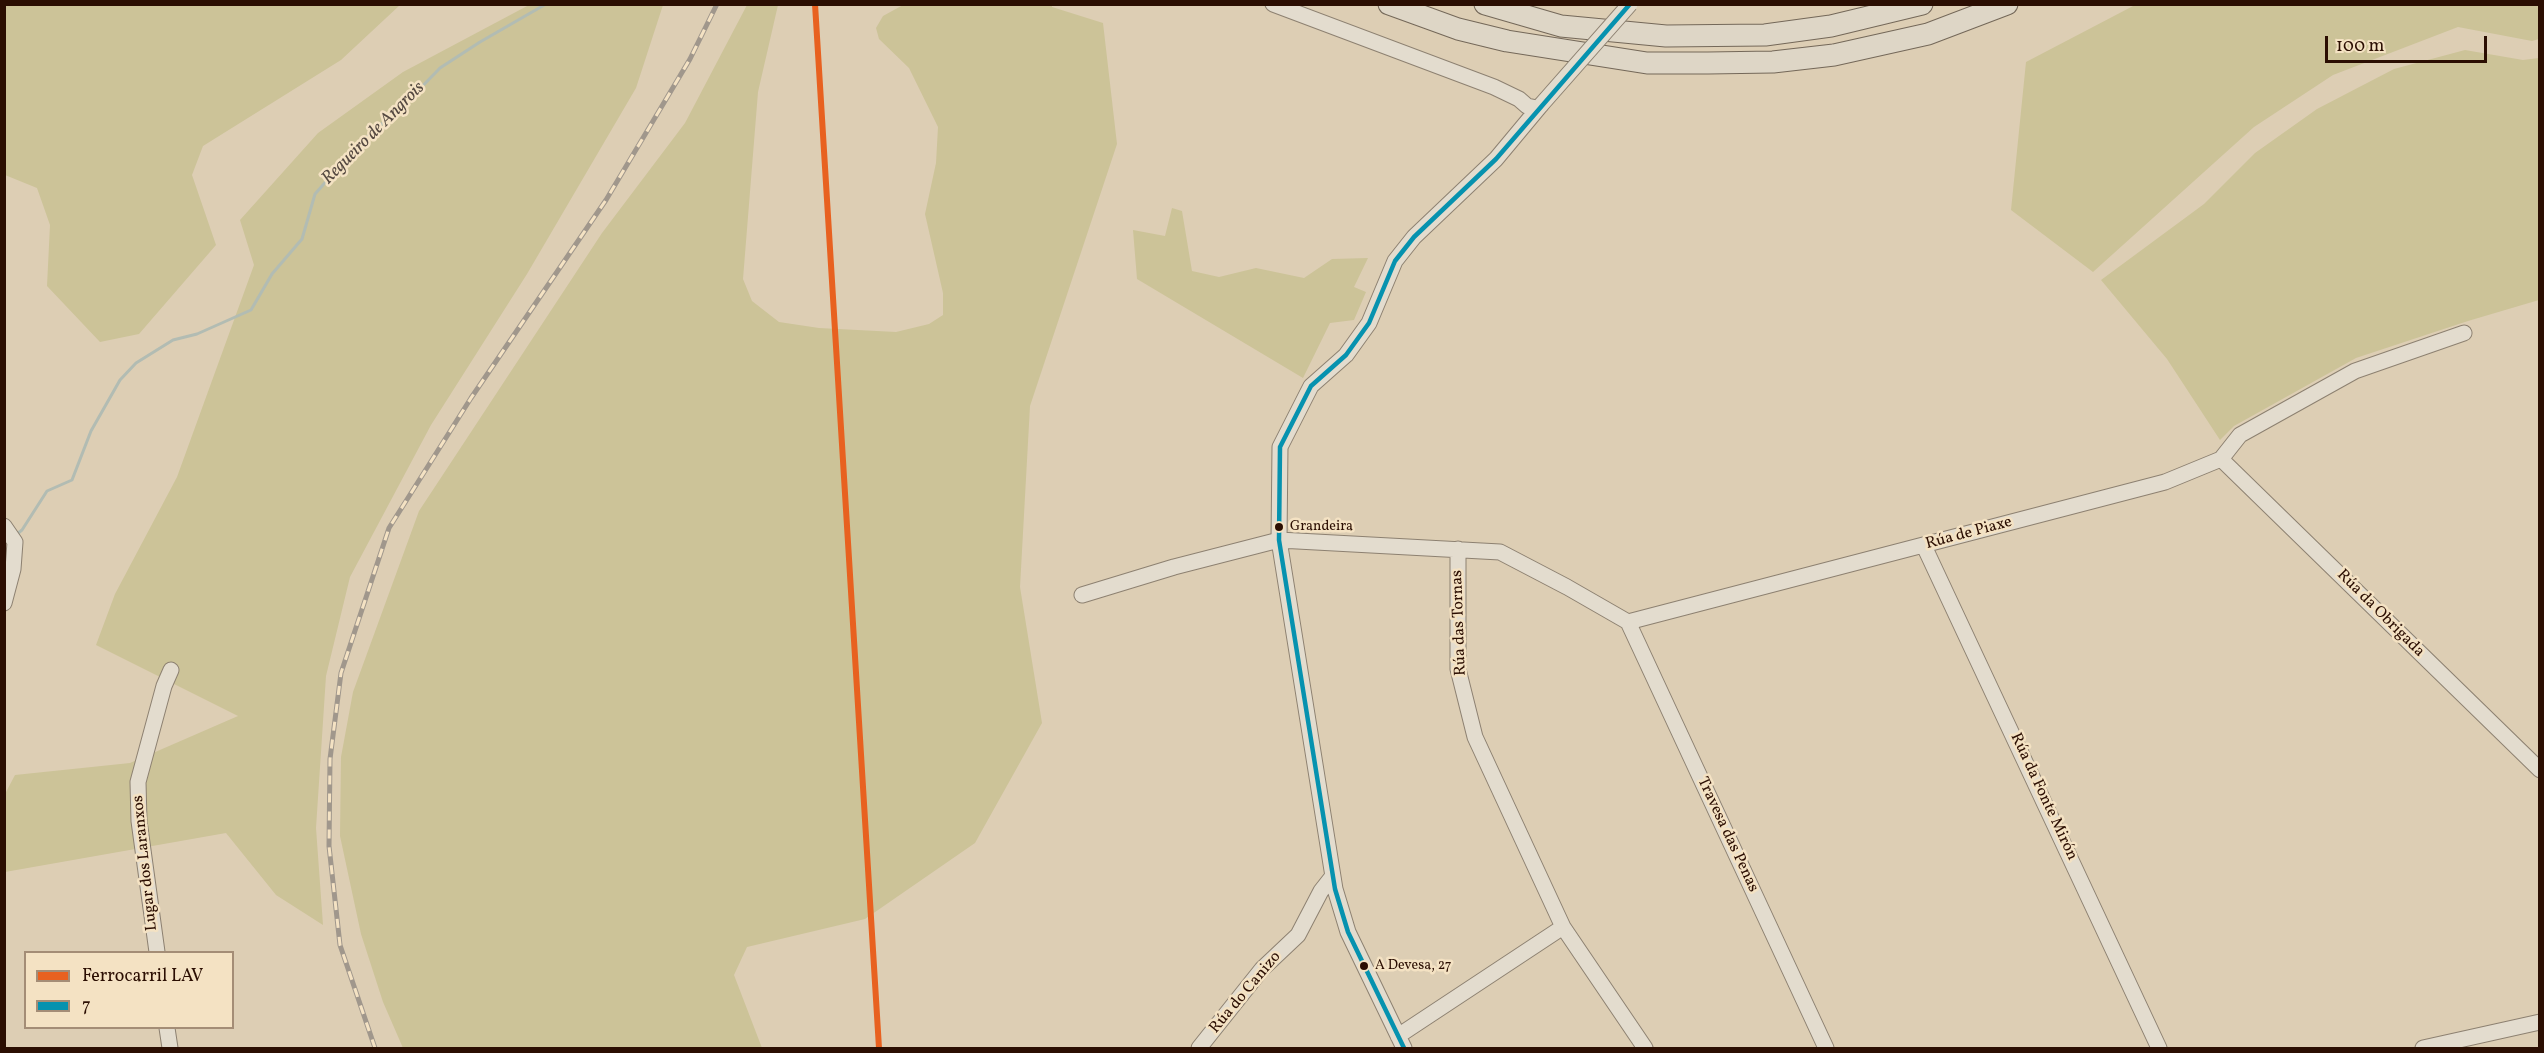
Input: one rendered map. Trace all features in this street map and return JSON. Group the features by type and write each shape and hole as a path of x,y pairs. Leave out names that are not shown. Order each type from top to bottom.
{"highway":[{"path":"1389,4 1458,29 1507,41 1647,63 1773,62 1834,55 1928,34 2007,4"},
{"path":"1485,4 1561,26 1677,36 1765,35 1831,26 1922,4"}],"street":[{"path":"1273,4 1494,87 1519,99 1527,106 1539,106"},
{"path":"1563,927 1401,1042 1348,932 1332,877 1279,540 1280,447 1311,386 1346,355 1369,323 1395,261 1414,237 1496,159 1539,106 1630,4"},
{"name":"Rúa de Piaxe","path":"1628,622 2166,482 2221,459 2240,435 2355,370 2464,333"},
{"name":"Rúa da Obrigada","path":"2221,459 2540,770"},
{"path":"4,603 13,569 10,533"},
{"name":"Rúa das Tornas","path":"1082,595 1174,567 1279,540 1458,549 1458,669 1474,737 1563,927 1645,1048"},
{"name":"Rúa da Fonte Mirón","path":"1924,546 2159,1048"},
{"path":"1458,549 1500,552 1567,586 1628,622"},
{"name":"Travesa das Penas","path":"1628,622 1826,1048"},
{"name":"Lugar dos Laranxos","path":"156,951 139,821 138,782 164,686 171,670"},
{"name":"Rúa do Canizo","path":"1199,1048 1262,969 1298,935 1321,891 1332,877"},
{"path":"2423,1048 2540,1022"},
{"path":"167,1029 170,1048"}],"shaded area":[{"path":"1052,4 1052,7 1103,23 1117,144 1030,406 1020,587 1042,723 975,843 865,919 747,947 734,975 762,1048 403,1048 383,1002 361,934 340,836 341,757 353,692 419,511 602,233 685,123 747,5 778,5 758,92 743,279 752,301 779,322 819,328 896,332 929,324 943,315 943,293 925,214 936,163 938,127 909,68 879,39 876,28 883,16 903,5"},
{"path":"4,5 400,5 341,60 203,146 192,175 216,245 139,334 100,342 47,286 50,225 37,188 5,175"},
{"path":"529,5 663,5 636,88 527,274 431,425 350,577 326,676 316,828 323,925 276,895 226,833 5,872 5,794 15,775 130,763 238,716 96,645 115,594 177,477 254,265 240,220 318,133 403,72"},
{"path":"2135,5 2539,5 2539,39 2532,41 2458,27 2333,75 2254,127 2093,272 2011,210 2026,62"},
{"path":"2465,50 2523,60 2539,58 2539,300 2356,358 2234,426 2220,440 2167,359 2101,280 2204,204 2255,153 2317,109 2394,69"},
{"path":"1172,208 1182,211 1192,271 1219,277 1256,268 1304,278 1332,259 1368,258 1354,287 1366,292 1354,320 1330,323 1303,378 1137,279 1133,230 1165,236"}],"waterway":[{"name":"Regueiro de Angrois","path":"17,534 22,530 47,491 72,480 91,431 120,380 136,363 173,340 197,334 251,310 272,274 302,239 315,194 360,143 407,102 440,68 546,4"}],"railway":[{"path":"375,1048 340,945 329,846 330,759 341,673 389,528 471,398 606,200 690,59 717,4"}],"rail line":[{"name":"LAV","path":"815,4 879,1048"}],"transit line":[{"name":"7","path":"1404,1048 1348,932 1335,889 1279,540 1280,447 1311,386 1346,355 1369,323 1395,261 1414,237 1496,159 1630,4"}],"place":[{"name":"Grandeira","path":"1279,527"},
{"name":"A Devesa, 27","path":"1364,966"}]}
